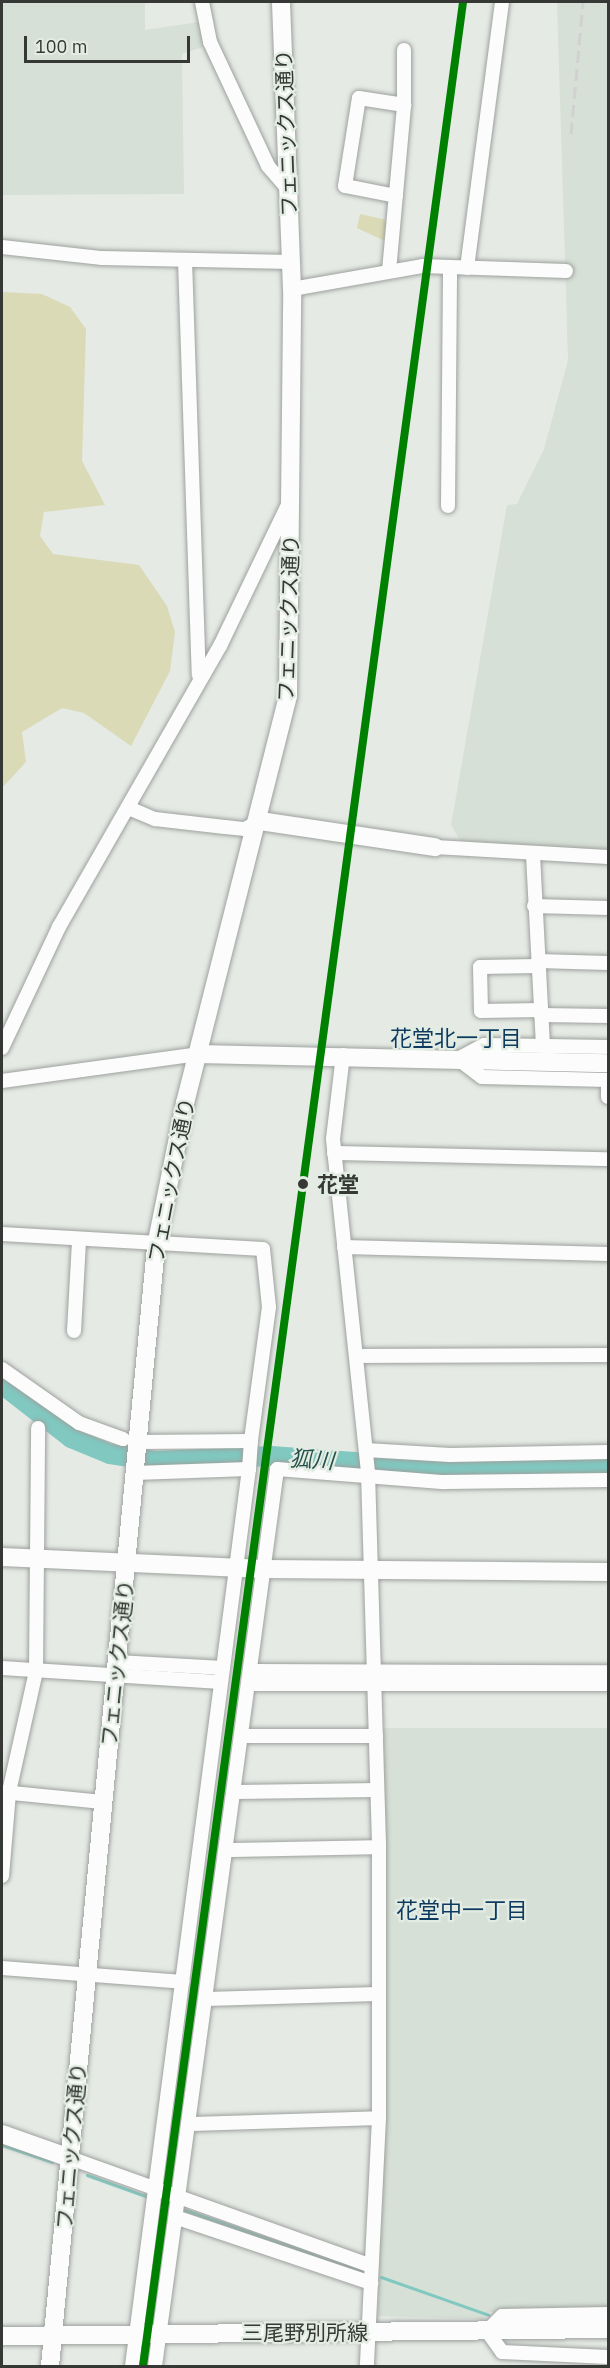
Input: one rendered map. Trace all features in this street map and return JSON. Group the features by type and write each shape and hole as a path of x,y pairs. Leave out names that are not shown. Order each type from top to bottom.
{"main road":[{"name":"フェニックス通り","path":"50,2367 135,1470 132,1442 156,1246 198,1054 260,821 288,696 292,289 281,2"},
{"path":"260,821 435,847"},
{"path":"198,1054 458,1059 546,1054 608,1074"},
{"path":"2,1557 264,1569 609,1572"},
{"path":"2,2134 70,2158"},
{"name":"三尾野別所線","path":"2,2336 609,2329"}],"street":[{"path":"202,2 210,42 268,166 289,190"},
{"path":"467,268 502,2"},
{"path":"388,271 404,105 404,50"},
{"path":"396,196 345,186 358,98 404,105"},
{"path":"2,247 185,260 291,261"},
{"path":"185,260 199,675"},
{"path":"448,506 450,267"},
{"path":"292,289 388,271 450,267 566,271"},
{"path":"2,1048 5,1024 130,809 199,675 220,646 291,497"},
{"path":"130,809 154,819 245,829 260,821"},
{"path":"435,847 533,855 609,857"},
{"path":"533,855 534,906 546,1054 609,1047"},
{"path":"534,906 609,908"},
{"path":"609,963 480,967 482,1011 609,1016"},
{"path":"2,1081 198,1054"},
{"path":"343,1055 334,1153 368,1475 379,1847 377,1994 379,2118 367,2367"},
{"path":"458,1059 482,1077 608,1074 609,1097"},
{"path":"334,1153 609,1159"},
{"path":"2,1234 156,1246 263,1249 269,1307 238,1567 132,2367"},
{"path":"74,1331 79,1241"},
{"path":"344,1247 609,1254"},
{"path":"356,1356 609,1355"},
{"path":"2,1369 79,1423 132,1442 251,1443"},
{"path":"2,1876 5,1792 36,1671 38,1428"},
{"path":"366,1450 450,1455 609,1452"},
{"path":"135,1470 249,1467"},
{"path":"155,2367 192,2124 206,1999 236,1792 277,1469 368,1475 609,1480"},
{"path":"2,1668 36,1671 116,1668 222,1675"},
{"path":"251,1678 374,1678 609,1672"},
{"path":"374,1678 609,1684"},
{"path":"243,1736 376,1736"},
{"path":"236,1792 377,1790"},
{"path":"5,1792 103,1802"},
{"path":"227,1850 379,1847"},
{"path":"2,1968 182,1982"},
{"path":"206,1999 377,1994"},
{"path":"192,2124 379,2118"},
{"path":"70,2158 371,2265"},
{"path":"178,2218 371,2283"},
{"path":"609,2314 502,2316 487,2331 502,2352 564,2352 609,2357"},
{"path":"564,2352 564,2367"}],"shaded area":[{"path":"2,2 145,2 145,30 199,22 206,46 182,54 184,194 2,195"},
{"path":"557,2 608,2 608,851 464,847 451,825 507,505 517,504 544,449 568,360"},
{"path":"384,1728 608,1728 608,2310 490,2312 483,2319 378,2316"}],"green space":[{"path":"360,214 391,221 389,243 357,228"},
{"path":"2,292 42,294 70,307 86,329 82,461 105,505 44,512 40,536 53,554 139,565 167,606 175,632 170,671 131,746 84,713 62,708 22,732 26,762 2,788"}],"waterway":[{"name":"狐川","path":"2,1384 71,1438 110,1454 156,1461 271,1456 453,1469 608,1468"},
{"path":"2,2145 52,2162"},
{"path":"87,2175 148,2197"},
{"path":"185,2210 361,2271"},
{"path":"381,2277 489,2315"}],"railway":[{"path":"571,134 583,2"}],"transit line":[{"path":"143,2366 463,2"}],"place":[{"name":"花堂","path":"303,1184"}],"district":[{"name":"花堂北一丁目","path":"456,1038"},
{"name":"花堂中一丁目","path":"462,1910"}]}
